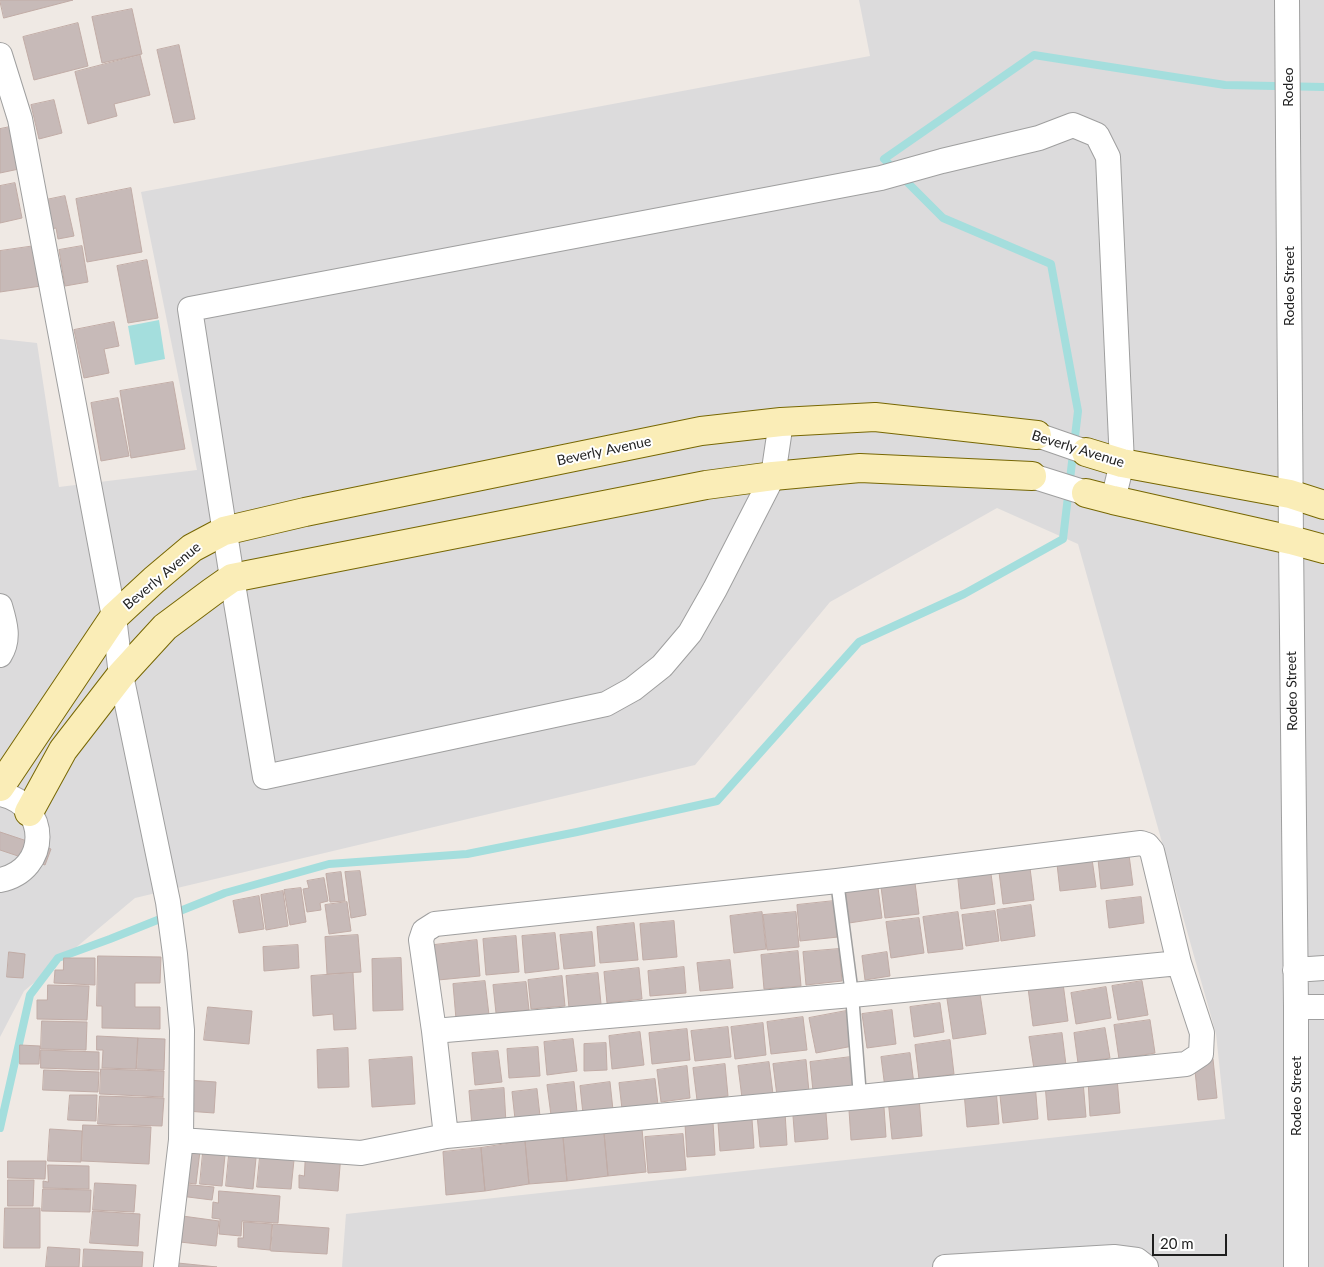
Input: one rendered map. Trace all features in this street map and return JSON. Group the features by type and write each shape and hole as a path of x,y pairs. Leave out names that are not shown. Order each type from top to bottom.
{"street":[{"name":"Rodeo","path":"1287,0 1288,115"},
{"path":"0,54 20,119 114,617 121,675 168,902 182,1030 181,1140 166,1267"},
{"name":"Rodeo Street","path":"1288,115 1296,1007 1296,1267"},
{"path":"781,422 773,476 716,589 690,633 662,666 633,689 606,704 265,777 224,531 190,309 881,178 942,161 1039,138 1073,126 1097,135 1108,157 1122,463 1113,500"},
{"name":"Beverly Avenue","path":"0,787 114,617 154,580 192,548 224,531 305,512 692,433 781,422 875,417 1037,435 1122,463 1290,494 1324,505"},
{"path":"29,812 63,750 121,675 165,627 232,578 706,485 773,476 860,468 1032,476 1113,500 1324,549"},
{"path":"0,606 7,636 0,655"},
{"path":"0,794 10,796 22,803 37,826 38,839 35,852 29,863 20,872 0,880"},
{"path":"181,1140 361,1153 446,1136 1186,1064 1201,1054 1202,1033 1179,963 1152,851 1147,845 1141,843 837,881 435,924 424,931 421,940 446,1136"},
{"path":"434,1031 1179,963"},
{"path":"1295,970 1324,968"},
{"path":"1296,1007 1324,1007"},
{"path":"945,1267 1114,1257 1137,1260 1146,1267"}],"lane":[{"path":"837,881 852,994 860,1097"}],"shaded area":[{"path":"859,0 1324,0 1324,1267 342,1267 346,1214 1225,1119 1216,1034 1078,544 997,508 830,602 695,765 135,898 24,991 0,1037 0,339 37,343 59,487 197,470 141,192 870,56"}],"water":[{"path":"159,320 165,359 135,365 128,326"}],"building":[{"path":"0,0 73,0 4,18"},
{"path":"132,9 142,54 102,63 92,17"},
{"path":"78,23 88,66 34,80 23,37"},
{"path":"179,45 195,119 174,123 157,50"},
{"path":"140,55 150,95 114,104 117,116 88,124 75,72"},
{"path":"54,100 62,133 39,139 31,105"},
{"path":"10,127 19,169 0,173 0,129"},
{"path":"15,183 22,218 0,223 0,186"},
{"path":"131,188 142,252 87,262 76,199"},
{"path":"65,196 74,236 58,239 56,228 46,230 41,201"},
{"path":"35,246 41,286 0,292 0,251"},
{"path":"82,246 88,282 65,286 59,250"},
{"path":"147,260 158,318 128,323 117,266"},
{"path":"114,322 119,346 104,349 109,373 84,378 74,330"},
{"path":"173,382 185,449 131,458 120,391"},
{"path":"118,398 129,456 101,461 91,403"},
{"path":"0,832 51,849 45,865 0,850"},
{"path":"1129,855 1133,885 1101,889 1098,859"},
{"path":"1092,859 1096,887 1060,891 1057,864"},
{"path":"990,866 995,904 961,909 957,870"},
{"path":"1030,868 1034,900 1003,904 999,872"},
{"path":"360,871 366,915 351,918 345,872"},
{"path":"341,872 345,901 330,902 326,874"},
{"path":"914,875 919,914 885,918 880,879"},
{"path":"324,878 328,901 320,903 321,910 307,912 303,889 309,888 307,881"},
{"path":"877,880 882,918 849,923 844,884"},
{"path":"301,888 306,922 290,925 284,890"},
{"path":"283,891 288,926 266,930 261,895"},
{"path":"259,896 264,929 239,933 233,901"},
{"path":"1141,897 1144,923 1109,928 1106,901"},
{"path":"834,901 838,937 800,941 797,905"},
{"path":"347,902 351,931 329,934 325,905"},
{"path":"1031,905 1035,936 1001,941 997,910"},
{"path":"995,911 999,941 966,946 962,915"},
{"path":"762,912 766,949 734,953 730,916"},
{"path":"796,912 799,947 767,950 763,915"},
{"path":"958,912 963,949 928,953 923,917"},
{"path":"919,918 924,953 891,958 886,922"},
{"path":"674,921 677,957 643,960 640,924"},
{"path":"634,923 638,960 600,963 597,927"},
{"path":"592,932 595,966 564,969 560,935"},
{"path":"555,933 559,969 525,973 522,936"},
{"path":"358,935 361,972 327,974 325,937"},
{"path":"516,936 519,972 486,975 483,939"},
{"path":"477,940 480,976 438,980 434,945"},
{"path":"298,945 299,968 264,971 263,947"},
{"path":"839,949 842,981 806,985 803,952"},
{"path":"798,951 801,986 764,989 761,955"},
{"path":"9,952 25,954 23,978 7,977"},
{"path":"887,952 890,976 865,980 862,956"},
{"path":"98,956 161,957 160,983 135,983 135,1007 160,1007 160,1029 102,1028 102,1006 97,1006"},
{"path":"64,958 95,958 95,985 54,983 55,970 63,970"},
{"path":"401,958 403,1010 373,1011 372,959"},
{"path":"730,960 733,988 700,991 697,963"},
{"path":"684,967 686,993 650,996 648,971"},
{"path":"639,968 642,999 607,1003 604,972"},
{"path":"353,973 356,1029 334,1030 333,1014 313,1016 311,976"},
{"path":"598,973 601,1004 569,1008 566,976"},
{"path":"562,976 565,1006 531,1009 528,980"},
{"path":"485,981 489,1015 456,1019 453,984"},
{"path":"1142,981 1148,1015 1118,1020 1112,986"},
{"path":"526,982 529,1010 496,1013 493,985"},
{"path":"1063,983 1068,1021 1033,1026 1028,988"},
{"path":"48,985 89,986 87,1020 37,1019 37,1000 47,1000"},
{"path":"1106,987 1111,1018 1076,1024 1071,993"},
{"path":"980,994 986,1034 953,1039 947,999"},
{"path":"940,1003 944,1032 914,1037 910,1007"},
{"path":"208,1007 252,1011 249,1044 204,1040"},
{"path":"892,1010 896,1044 867,1048 862,1014"},
{"path":"846,1011 853,1046 816,1053 809,1018"},
{"path":"803,1017 807,1050 771,1054 767,1022"},
{"path":"1150,1020 1155,1053 1119,1059 1114,1025"},
{"path":"42,1021 87,1022 86,1050 41,1049"},
{"path":"763,1023 766,1055 735,1059 731,1027"},
{"path":"728,1027 731,1057 695,1061 691,1031"},
{"path":"1105,1028 1110,1058 1078,1063 1074,1033"},
{"path":"687,1029 690,1060 652,1064 649,1033"},
{"path":"640,1032 644,1065 612,1069 609,1036"},
{"path":"1062,1033 1066,1065 1034,1069 1029,1037"},
{"path":"97,1036 138,1038 136,1069 102,1068 103,1050 97,1050"},
{"path":"138,1038 165,1039 164,1070 137,1069"},
{"path":"573,1039 577,1071 547,1075 544,1042"},
{"path":"950,1040 954,1074 919,1079 915,1045"},
{"path":"606,1043 607,1070 584,1071 584,1044"},
{"path":"20,1045 40,1046 39,1064 20,1064"},
{"path":"538,1047 540,1076 509,1078 507,1049"},
{"path":"348,1048 349,1087 318,1088 317,1050"},
{"path":"41,1050 99,1052 99,1070 41,1068"},
{"path":"498,1051 502,1082 475,1085 472,1053"},
{"path":"910,1053 914,1084 885,1088 881,1057"},
{"path":"412,1057 415,1104 372,1107 369,1060"},
{"path":"851,1057 854,1086 813,1091 810,1062"},
{"path":"1213,1059 1217,1098 1198,1100 1194,1061"},
{"path":"806,1060 809,1092 777,1096 773,1064"},
{"path":"769,1062 773,1094 742,1098 738,1066"},
{"path":"725,1064 728,1096 697,1100 693,1068"},
{"path":"687,1066 690,1098 661,1102 657,1070"},
{"path":"101,1069 164,1071 163,1097 100,1094"},
{"path":"44,1070 99,1072 98,1092 43,1090"},
{"path":"1117,1078 1120,1113 1090,1116 1088,1080"},
{"path":"655,1079 658,1105 622,1109 619,1083"},
{"path":"188,1080 216,1082 214,1113 186,1111"},
{"path":"1083,1081 1086,1117 1048,1120 1045,1084"},
{"path":"574,1082 577,1112 551,1115 547,1085"},
{"path":"610,1082 613,1110 583,1114 580,1086"},
{"path":"1035,1083 1038,1119 1003,1123 999,1087"},
{"path":"504,1088 506,1123 472,1126 469,1091"},
{"path":"537,1089 540,1116 515,1119 512,1092"},
{"path":"996,1089 999,1124 967,1127 964,1092"},
{"path":"70,1095 97,1095 96,1121 68,1120"},
{"path":"100,1096 164,1098 162,1126 98,1124"},
{"path":"919,1097 922,1136 892,1139 888,1099"},
{"path":"884,1107 886,1137 851,1140 849,1110"},
{"path":"785,1112 787,1145 760,1147 757,1114"},
{"path":"826,1113 828,1139 795,1142 793,1116"},
{"path":"752,1119 754,1148 720,1151 718,1122"},
{"path":"713,1122 715,1155 687,1157 685,1124"},
{"path":"83,1125 151,1127 149,1164 82,1161"},
{"path":"50,1129 82,1131 81,1162 48,1161"},
{"path":"642,1129 646,1172 608,1176 604,1133"},
{"path":"604,1133 608,1176 567,1181 563,1137"},
{"path":"683,1134 686,1170 648,1173 645,1137"},
{"path":"563,1137 567,1181 529,1184 525,1141"},
{"path":"525,1141 529,1184 485,1191 481,1148"},
{"path":"481,1148 485,1191 446,1195 443,1152"},
{"path":"182,1149 200,1151 196,1184 178,1182"},
{"path":"306,1151 341,1154 338,1191 299,1188 299,1175 304,1176"},
{"path":"203,1153 225,1155 222,1186 200,1184"},
{"path":"229,1155 256,1158 253,1189 226,1186"},
{"path":"260,1157 294,1160 291,1189 257,1187"},
{"path":"8,1161 46,1161 45,1179 8,1178"},
{"path":"48,1165 89,1166 89,1189 43,1188 43,1181 48,1182"},
{"path":"8,1180 34,1180 33,1206 8,1206"},
{"path":"95,1183 136,1185 134,1212 93,1210"},
{"path":"181,1184 214,1187 212,1200 180,1196"},
{"path":"43,1189 91,1190 90,1212 42,1211"},
{"path":"219,1191 280,1196 278,1223 242,1221 241,1236 219,1234 220,1219 212,1218 213,1202 218,1203"},
{"path":"5,1208 40,1208 40,1248 4,1248"},
{"path":"93,1211 140,1214 138,1246 90,1243"},
{"path":"175,1215 219,1221 216,1246 171,1241"},
{"path":"244,1222 272,1224 270,1250 238,1247 238,1238 243,1238"},
{"path":"273,1224 329,1228 327,1254 271,1251"},
{"path":"48,1247 80,1249 79,1267 46,1267"},
{"path":"84,1249 143,1252 142,1267 83,1267"},
{"path":"168,1262 217,1267 168,1267"}],"waterway":[{"path":"0,1128 30,995 58,958 225,893 329,864 467,854 717,801 859,642 964,594 1063,539 1078,411 1051,264 943,218 884,159 1034,55 1225,85 1324,87"}]}
